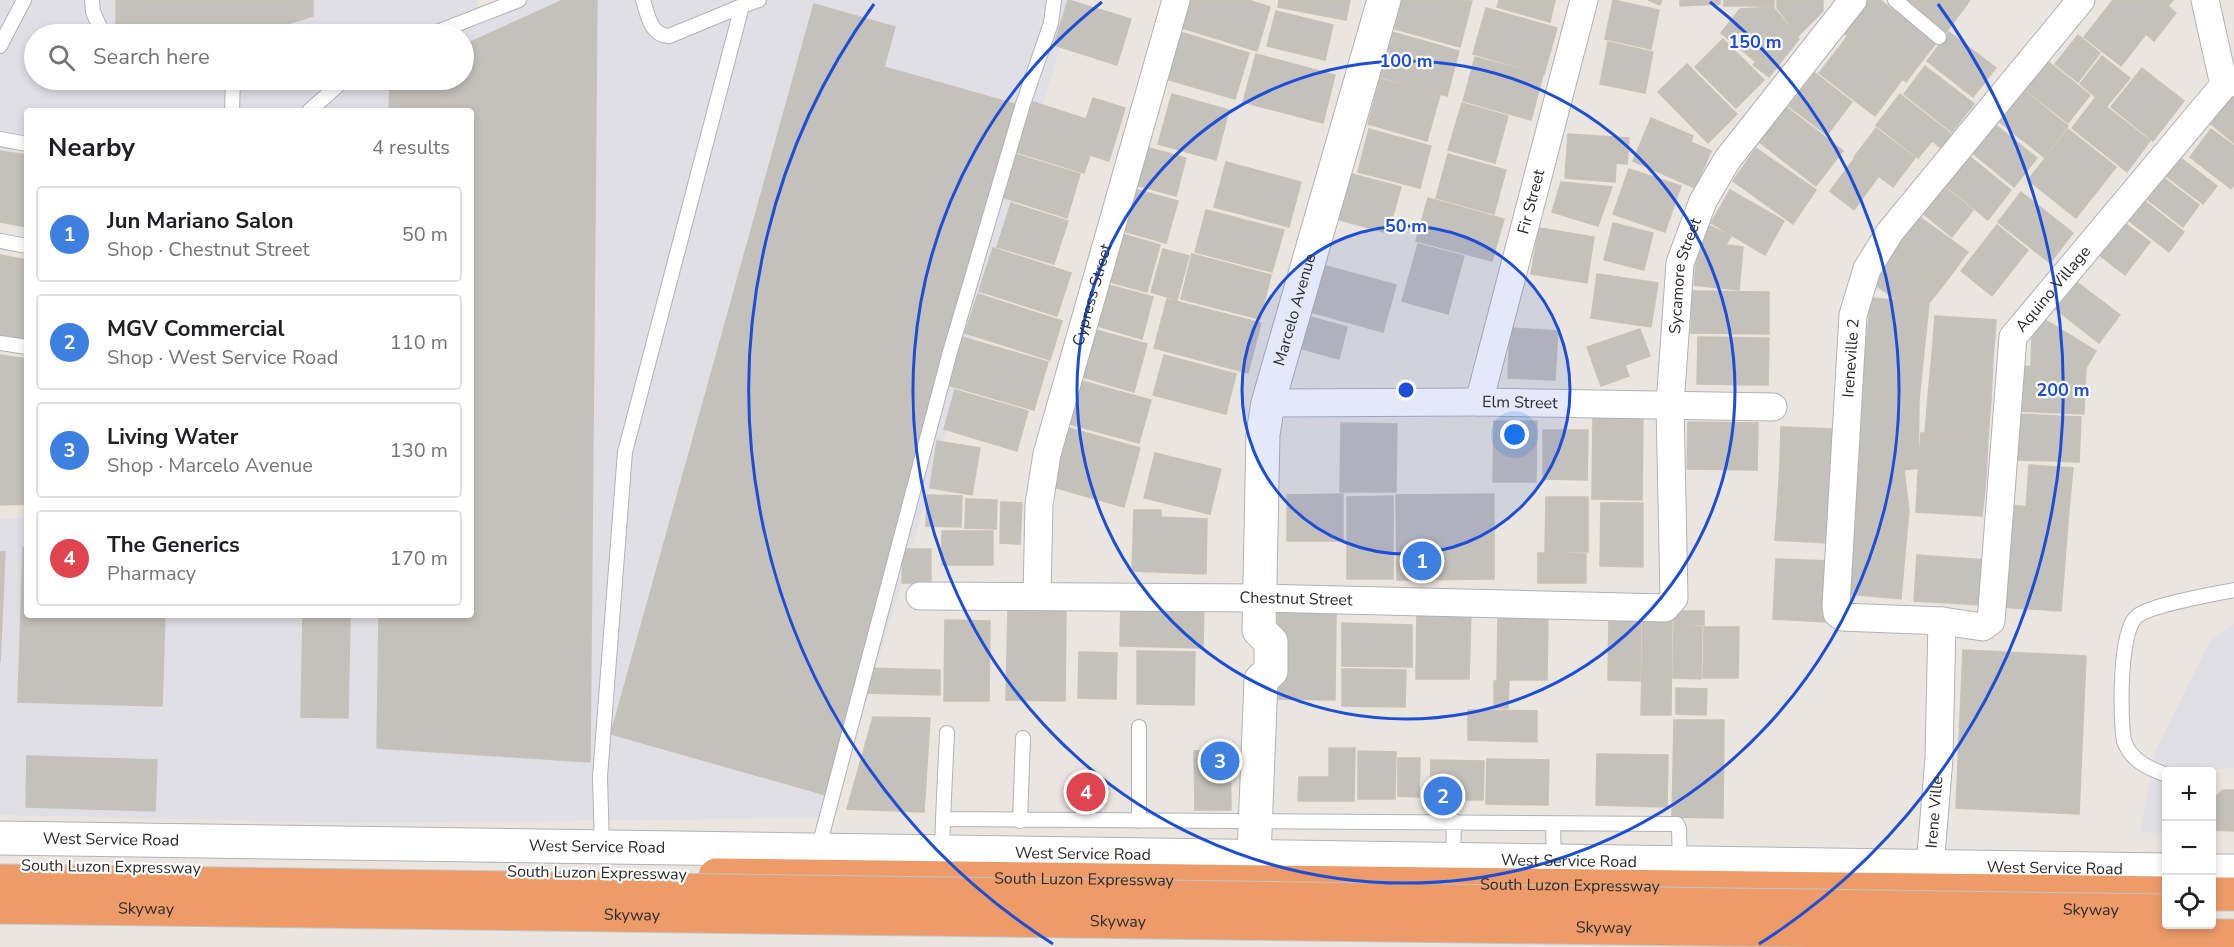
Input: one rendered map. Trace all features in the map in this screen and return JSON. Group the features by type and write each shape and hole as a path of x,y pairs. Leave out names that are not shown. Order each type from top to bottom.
{"highway":[{"name":"South Luzon Expressway","path":"0,865 1258,868 2162,893"},
{"name":"Skyway","path":"0,881 2162,911"},
{"path":"2216,894 2234,894"},
{"name":"Skyway","path":"0,907 2234,936"},
{"path":"2216,911 2234,911"},
{"path":"0,921 1261,935 1970,947"}],"main road":[{"name":"Marcelo Avenue","path":"1258,868 1254,821 1261,680 1270,671 1271,642 1259,630 1263,434 1268,403 1384,0"},
{"name":"West Service Road","path":"0,838 602,848 818,849 942,852 1258,868 1453,861 2162,870"},
{"path":"2216,871 2234,871"}],"street":[{"name":"Cypress Street","path":"1037,596 1039,504 1047,454 1176,0"},
{"name":"Fir Street","path":"1479,402 1584,0"},
{"name":"Sycamore Street","path":"1672,603 1674,598 1670,405 1680,263 1703,201 1727,160 1853,0"},
{"name":"Ireneville 2","path":"1993,614 1991,621 1983,627 1942,621 1848,618 1837,613 1853,315 1867,269 1890,232 2080,0"},
{"name":"Aquino Village","path":"1993,614 2013,337 2229,83 2205,0"},
{"name":"Elm Street","path":"1268,403 1479,402 1773,407"},
{"name":"Chestnut Street","path":"920,596 1260,598 1658,609 1672,603"},
{"name":"Irene Ville","path":"1930,866 1939,758 1942,621"}],"lane":[{"path":"0,46 24,0"},
{"path":"92,0 93,12 98,24"},
{"path":"458,24 519,0"},
{"path":"643,0 654,31 660,36 669,36 759,0"},
{"path":"818,849 950,352 1023,104 1051,23 1054,0"},
{"path":"1895,0 1939,37"},
{"path":"602,848 600,777 625,452 742,6"},
{"path":"232,108 233,90"},
{"path":"312,108 333,90"},
{"path":"0,139 24,143"},
{"path":"0,241 24,245"},
{"path":"0,343 24,347"},
{"path":"2162,773 2138,762 2124,741 2124,656 2131,625 2136,616 2150,609 2234,590"},
{"path":"1139,726 1139,821"},
{"path":"942,852 947,733"},
{"path":"1020,821 1023,738"},
{"path":"943,819 1677,824 1681,837 1680,864"},
{"path":"1453,861 1454,821"},
{"path":"1553,824 1554,862"},
{"path":"1258,868 1261,935"}],"shaded area":[{"path":"0,0 477,0 477,14 510,0 1074,0 832,818 350,823 0,815 0,519 24,517 24,618 474,618 474,108 24,108 24,153 0,149"},
{"path":"2234,624 2234,768 2162,767 2162,833 2140,832 2155,752 2210,641"}],"building":[{"path":"116,0 313,0 313,16 287,24 116,24"},
{"path":"563,0 597,0 590,762 377,748 379,618 474,618 474,108 389,108 390,90 474,90 474,40"},
{"path":"1068,0 1131,19 1117,65 1054,45"},
{"path":"1187,0 1248,0 1270,7 1257,51 1179,27"},
{"path":"1279,0 1350,0 1346,20 1278,7"},
{"path":"1402,0 1472,1 1460,47 1395,29"},
{"path":"1499,0 1555,0 1550,22 1497,7"},
{"path":"1613,0 1659,10 1651,49 1605,39"},
{"path":"1648,0 1662,0 1660,5"},
{"path":"1680,0 1720,0 1720,4 1680,6"},
{"path":"1724,0 1774,0 1774,6 1724,6"},
{"path":"1777,0 1823,0 1823,11 1798,36 1777,8"},
{"path":"1863,0 1880,0 1936,43 1906,82 1840,30"},
{"path":"1901,0 1970,0 1945,34"},
{"path":"2113,0 2173,0 2168,6 2176,13 2154,41 2146,34 2121,66 2084,37"},
{"path":"814,4 895,27 884,67 1018,105 826,795 611,734"},
{"path":"1773,7 1799,39 1769,77 1753,65 1756,62 1721,33 1740,9"},
{"path":"1486,8 1557,28 1544,74 1473,54"},
{"path":"1276,11 1333,25 1325,60 1267,46"},
{"path":"1180,32 1249,53 1235,99 1166,79"},
{"path":"1392,32 1459,51 1447,96 1380,77"},
{"path":"1949,32 1996,68 1973,97 1927,61"},
{"path":"2078,35 2100,53 2078,82 2055,64"},
{"path":"1847,37 1902,80 1875,116 1819,73"},
{"path":"1723,39 1764,80 1736,108 1695,67"},
{"path":"1608,42 1653,52 1645,93 1600,84"},
{"path":"1256,54 1335,75 1323,123 1243,102"},
{"path":"2102,56 2130,78 2107,106 2080,84"},
{"path":"1475,57 1543,75 1531,120 1463,101"},
{"path":"2045,59 2090,95 2068,123 2022,87"},
{"path":"1687,64 1737,114 1708,143 1658,92"},
{"path":"1925,66 1974,104 1952,132 1904,94"},
{"path":"2142,68 2184,101 2153,141 2111,107"},
{"path":"1815,73 1852,102 1827,135 1789,106"},
{"path":"1380,79 1440,95 1427,141 1368,124"},
{"path":"2022,89 2068,126 2044,157 1997,120"},
{"path":"1172,94 1229,110 1216,160 1158,144"},
{"path":"1900,94 1951,134 1941,148 1932,141 1918,158 1876,125"},
{"path":"2232,96 2234,98 2234,143 2211,124"},
{"path":"1093,98 1125,108 1109,161 1090,155 1084,173 1017,152 1033,102 1086,119"},
{"path":"2095,98 2150,141 2127,172 2072,128"},
{"path":"1462,103 1508,116 1495,163 1448,150"},
{"path":"1785,106 1843,151 1816,186 1758,141"},
{"path":"1651,118 1693,136 1691,142 1711,151 1695,188 1633,161"},
{"path":"1992,122 2037,158 2014,187 1970,151"},
{"path":"1876,128 1915,158 1893,187 1854,157"},
{"path":"1369,129 1431,146 1420,188 1358,172"},
{"path":"2068,129 2116,167 2076,218 2028,180"},
{"path":"2211,129 2234,146 2234,185 2231,189 2190,157"},
{"path":"1568,134 1629,138 1627,164 1616,163 1615,182 1565,178"},
{"path":"1142,146 1186,158 1176,196 1132,184"},
{"path":"1756,148 1816,190 1793,224 1733,181"},
{"path":"0,151 24,155 24,226 0,222"},
{"path":"1012,153 1080,174 1067,218 999,196"},
{"path":"2174,153 2217,186 2203,204 2160,171"},
{"path":"1448,154 1506,170 1494,214 1436,198"},
{"path":"1969,156 2011,190 1988,220 1946,186"},
{"path":"1854,159 1878,177 1854,210 1830,191"},
{"path":"1226,162 1301,182 1289,227 1214,207"},
{"path":"1629,169 1681,186 1665,232 1613,214"},
{"path":"1348,173 1401,187 1388,233 1336,219"},
{"path":"2160,175 2199,205 2183,227 2143,196"},
{"path":"1561,182 1612,187 1598,226 1552,212"},
{"path":"1942,185 1973,210 1952,237 1921,212"},
{"path":"1134,189 1178,201 1166,243 1123,231"},
{"path":"1730,190 1784,221 1765,255 1711,223"},
{"path":"2021,192 2073,233 2050,263 1998,222"},
{"path":"1428,198 1504,219 1492,261 1416,241"},
{"path":"2142,199 2184,232 2169,252 2127,219"},
{"path":"1011,203 1068,221 1054,264 997,247"},
{"path":"1206,210 1284,230 1272,272 1195,252"},
{"path":"1917,215 1968,252 1942,287 1892,250"},
{"path":"2118,218 2150,242 2125,275 2093,250"},
{"path":"1613,223 1653,233 1644,270 1604,260"},
{"path":"1706,224 1731,236 1726,245 1743,247 1739,290 1694,285 1698,242"},
{"path":"1997,225 2028,250 1992,296 1961,271"},
{"path":"1539,228 1594,237 1587,283 1531,274"},
{"path":"1112,231 1160,245 1147,292 1099,279"},
{"path":"1418,244 1464,256 1448,314 1402,301"},
{"path":"993,248 1071,273 1057,316 979,291"},
{"path":"1163,249 1189,256 1177,300 1151,292"},
{"path":"1892,250 1942,287 1929,303 1898,301 1870,281"},
{"path":"1192,254 1271,275 1260,319 1181,299"},
{"path":"0,255 24,259 24,339 0,335"},
{"path":"1319,264 1396,285 1383,332 1307,311"},
{"path":"1597,274 1658,283 1651,327 1591,318"},
{"path":"2074,280 2120,315 2099,343 2053,307"},
{"path":"1098,282 1153,297 1142,339 1087,323"},
{"path":"1692,291 1769,292 1769,334 1691,333"},
{"path":"978,294 1062,321 1050,360 965,333"},
{"path":"1871,298 1929,303 1924,352 1866,346"},
{"path":"1167,299 1261,323 1248,373 1154,348"},
{"path":"1307,316 1347,327 1339,359 1299,348"},
{"path":"1935,316 1996,320 1993,359 1932,355"},
{"path":"2042,318 2096,351 2086,368 2031,366 2032,334"},
{"path":"1510,328 1558,331 1555,380 1508,378"},
{"path":"1092,329 1147,344 1134,392 1079,376"},
{"path":"1640,329 1650,356 1625,365 1629,376 1601,386 1587,347"},
{"path":"958,336 1048,362 1034,410 944,384"},
{"path":"1698,337 1769,338 1768,385 1697,384"},
{"path":"1866,346 1924,352 1919,400 1861,394"},
{"path":"0,355 24,359 24,504 0,505"},
{"path":"1164,355 1236,374 1226,414 1153,395"},
{"path":"1932,355 1993,359 1991,400 1928,396"},
{"path":"2017,366 2086,368 2084,414 2015,411"},
{"path":"1078,380 1151,400 1139,443 1066,423"},
{"path":"955,390 1028,411 1017,451 944,429"},
{"path":"1861,394 1919,400 1918,468 1904,470 1856,466"},
{"path":"1928,396 1991,400 1988,437 1925,434"},
{"path":"2019,414 2058,416 2056,461 2018,460"},
{"path":"2058,416 2081,417 2079,462 2056,461"},
{"path":"1593,418 1643,419 1642,500 1592,499"},
{"path":"1494,421 1537,421 1536,482 1493,482"},
{"path":"1688,422 1758,423 1757,470 1687,469"},
{"path":"1341,423 1397,424 1396,492 1340,492"},
{"path":"1062,426 1140,448 1124,507 1046,485"},
{"path":"1781,427 1833,429 1832,464 1780,462"},
{"path":"1543,430 1588,430 1587,480 1543,479"},
{"path":"1921,433 1988,437 1986,479 1918,474"},
{"path":"937,441 980,448 972,495 930,488"},
{"path":"1155,453 1221,469 1210,514 1144,498"},
{"path":"1780,462 1832,464 1830,502 1778,499"},
{"path":"2029,465 2073,468 2069,510 2026,507"},
{"path":"1856,466 1904,470 1909,511 1852,507"},
{"path":"1918,474 1986,479 1982,516 1916,512"},
{"path":"1343,494 1343,541 1287,541 1287,495"},
{"path":"1494,494 1494,579 1397,580 1396,495"},
{"path":"927,495 962,496 961,527 926,526"},
{"path":"1393,496 1393,579 1347,579 1347,497"},
{"path":"1546,497 1588,497 1588,552 1545,552"},
{"path":"966,499 997,500 996,529 965,528"},
{"path":"1778,499 1830,502 1828,543 1775,540"},
{"path":"1001,502 1022,503 1020,544 1000,543"},
{"path":"1601,503 1643,503 1643,567 1600,566"},
{"path":"2008,505 2069,510 2061,611 2001,607"},
{"path":"1857,507 1909,511 1905,553 1853,548"},
{"path":"1134,510 1161,510 1161,517 1207,519 1206,574 1132,571"},
{"path":"942,531 993,531 993,565 942,565"},
{"path":"23,547 24,618 165,618 162,706 18,702"},
{"path":"1853,548 1905,553 1901,599 1849,594"},
{"path":"903,549 931,549 931,583 902,583"},
{"path":"0,552 5,552 0,663"},
{"path":"1538,553 1586,554 1586,583 1538,583"},
{"path":"1917,555 1986,560 1983,605 1914,601"},
{"path":"1776,559 1830,561 1829,580 1775,578"},
{"path":"1775,578 1829,580 1827,622 1773,619"},
{"path":"1121,600 1204,601 1203,648 1120,646"},
{"path":"1008,609 1066,610 1065,701 1006,700"},
{"path":"1417,610 1471,610 1469,679 1416,679"},
{"path":"1674,611 1704,611 1704,625 1674,625"},
{"path":"1278,612 1336,613 1335,700 1277,699"},
{"path":"1498,613 1548,614 1547,680 1497,680"},
{"path":"1643,613 1672,614 1671,715 1641,715"},
{"path":"1609,617 1641,617 1640,681 1608,680"},
{"path":"303,618 350,618 348,718 301,717"},
{"path":"945,620 990,621 989,701 944,701"},
{"path":"1342,623 1412,625 1412,667 1342,666"},
{"path":"1674,626 1702,627 1701,679 1673,678"},
{"path":"1704,627 1739,627 1738,678 1703,678"},
{"path":"1963,650 2086,656 2079,814 1956,808"},
{"path":"1137,651 1195,652 1194,705 1137,704"},
{"path":"1079,652 1117,653 1116,699 1078,698"},
{"path":"864,668 940,670 940,695 864,693"},
{"path":"1342,669 1406,670 1405,707 1342,706"},
{"path":"1494,681 1509,681 1508,708 1494,708"},
{"path":"1676,688 1707,689 1706,715 1676,714"},
{"path":"1468,710 1537,711 1537,742 1468,740"},
{"path":"873,717 930,718 924,812 847,809"},
{"path":"1674,720 1724,720 1723,818 1672,817"},
{"path":"1329,748 1355,748 1354,801 1298,801 1299,777 1329,777"},
{"path":"1230,750 1231,810 1195,810 1194,751"},
{"path":"1358,751 1396,752 1395,799 1358,799"},
{"path":"1597,754 1668,755 1667,807 1596,805"},
{"path":"27,756 157,760 155,811 26,807"},
{"path":"1398,758 1420,758 1419,797 1398,796"},
{"path":"1487,759 1549,760 1548,805 1486,804"},
{"path":"1431,760 1484,761 1483,800 1430,800"},
{"path":"2223,790 2234,790 2234,831 2216,830 2216,796"}],"place":[{"name":"Jun Mariano Salon","path":"1422,561"},
{"name":"Living Water","path":"1220,761"},
{"name":"The Generics","path":"1086,792"},
{"name":"MGV Commercial","path":"1443,796"}]}
